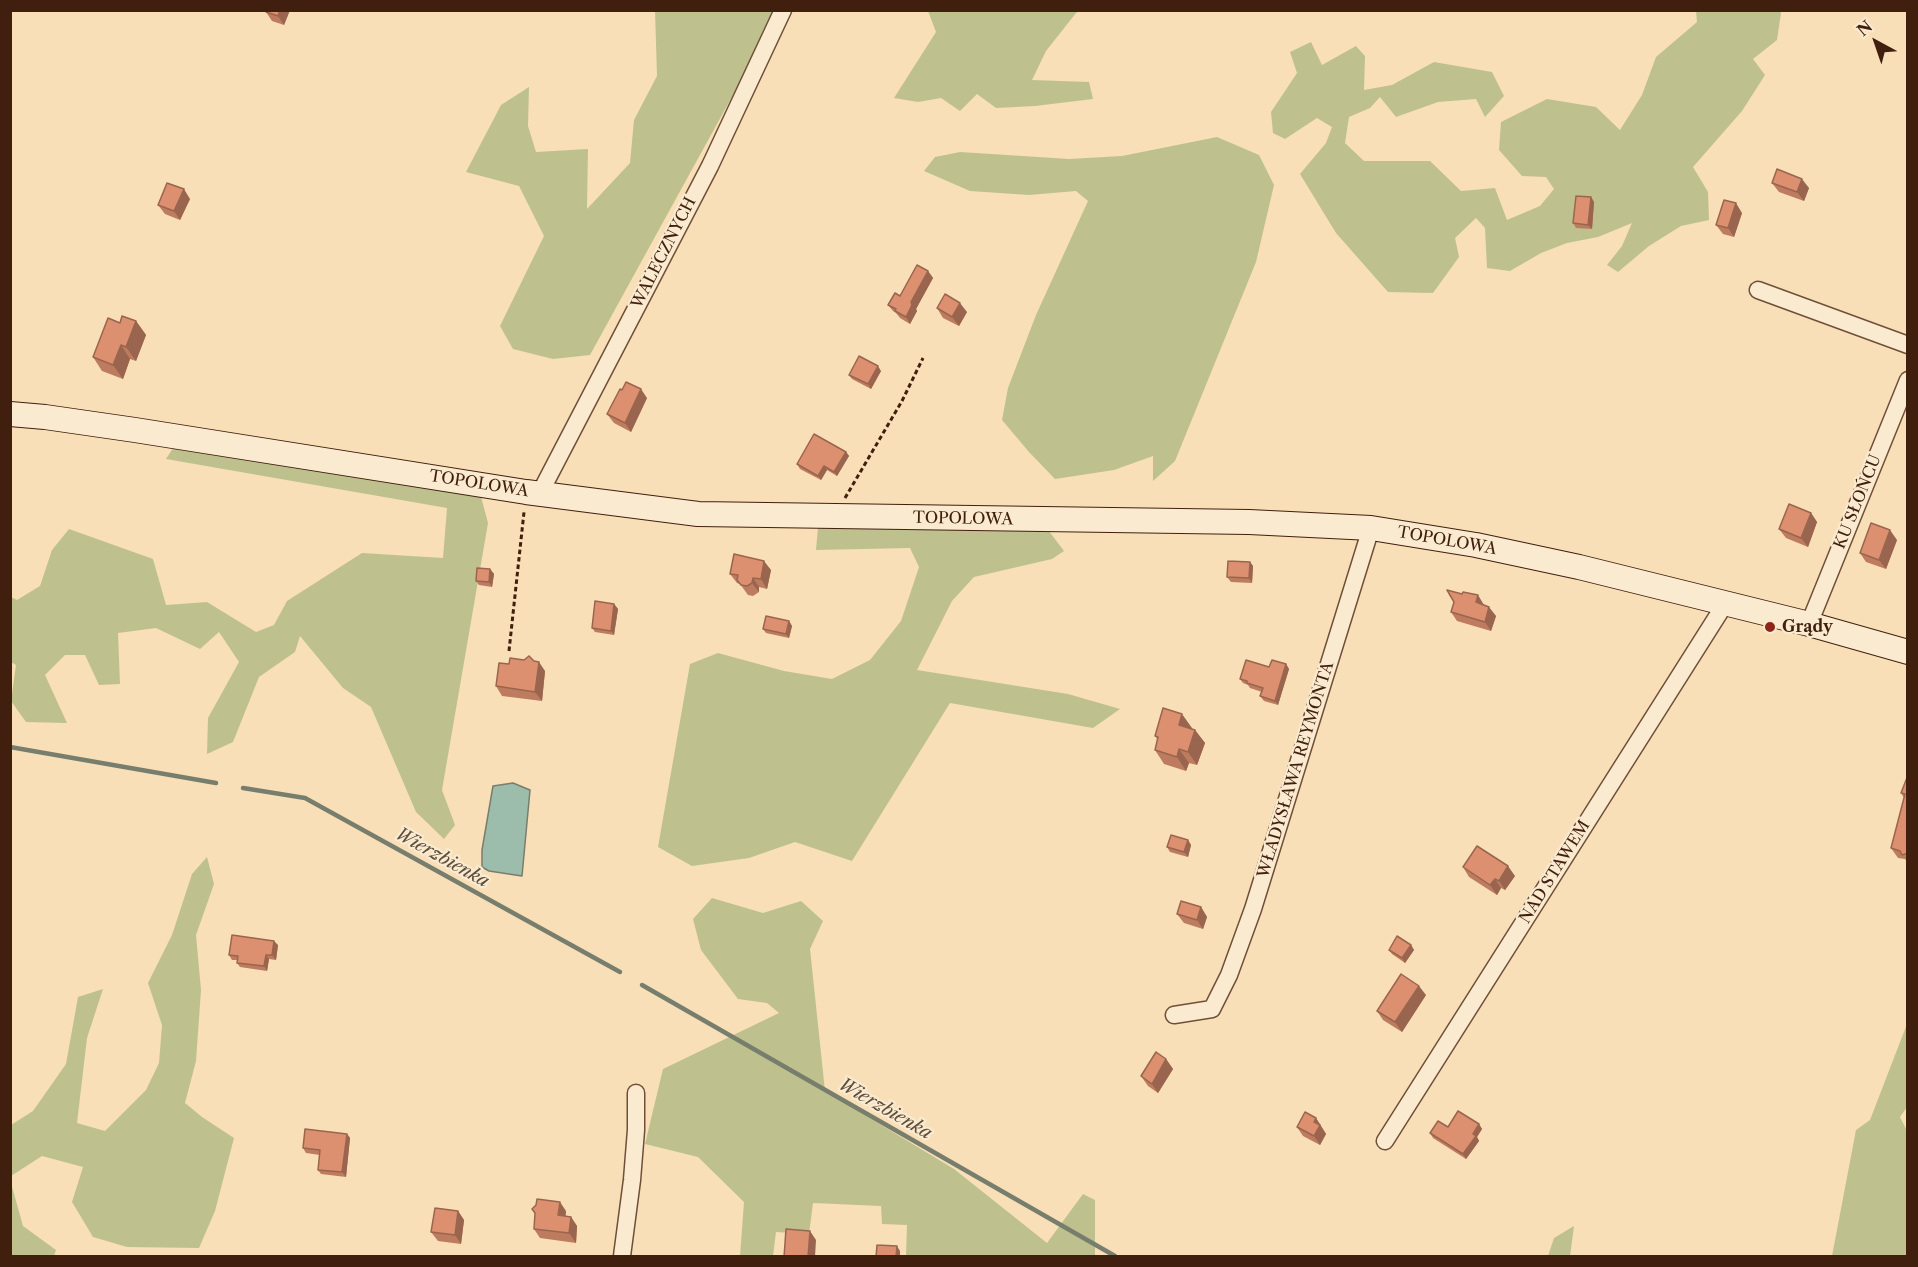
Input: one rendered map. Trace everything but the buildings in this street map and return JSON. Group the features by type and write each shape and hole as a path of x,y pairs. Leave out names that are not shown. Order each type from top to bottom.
{"street":[{"name":"WALECZNYCH","path":"533,493 710,166 783,10"},
{"path":"1758,290 1908,345"},
{"name":"KU SŁOŃCU","path":"1809,624 1908,380"},
{"name":"TOPOLOWA","path":"10,414 135,430 533,493 698,514 1249,522 1371,528 1499,550 1579,567 1809,624 1908,652"},
{"name":"WŁADYSŁAWA REYMONTA","path":"1174,1015 1212,1009 1229,975 1253,909 1371,528"},
{"name":"NAD STAWEM","path":"1385,1141 1725,604"},
{"path":"622,1257 636,1130 636,1093"}],"path":[{"path":"835,517 902,401 923,358"},
{"path":"509,651 533,493"}],"green space":[{"path":"1780,10 1777,40 1753,59 1765,75 1742,111 1693,167 1708,192 1709,220 1681,226 1649,246 1618,272 1607,265 1622,246 1632,223 1598,237 1567,243 1541,253 1510,271 1487,268 1485,228 1476,218 1455,238 1459,257 1433,293 1388,292 1336,233 1300,174 1326,143 1332,127 1317,118 1285,139 1273,133 1271,112 1297,73 1290,52 1311,42 1322,65 1356,46 1365,56 1364,90 1392,85 1434,62 1492,72 1504,96 1485,117 1476,99 1438,102 1396,117 1380,97 1370,108 1349,117 1345,143 1364,161 1430,161 1461,191 1495,188 1507,220 1540,206 1554,189 1546,177 1522,176 1499,150 1501,122 1547,99 1596,107 1620,130 1642,95 1656,57 1697,22 1696,11"},
{"path":"655,11 773,11 761,44 590,355 553,359 513,349 500,326 544,236 519,186 466,172 501,105 529,87 528,126 536,152 588,149 587,209 630,163 634,120 657,76"},
{"path":"928,11 1080,11 1046,51 1032,80 1089,82 1093,99 996,108 977,94 960,111 941,98 918,102 894,98 936,32"},
{"path":"1217,137 1259,155 1274,185 1256,262 1175,461 1153,481 1153,456 1114,470 1055,479 1002,420 1008,388 1036,315 1088,201 1076,191 1029,195 970,191 924,171 935,157 960,152 1069,159 1122,156"},
{"path":"177,442 480,493 488,523 442,790 455,825 444,839 416,812 371,707 343,688 300,636 295,652 259,677 233,742 207,754 208,718 239,662 219,632 200,649 156,628 118,633 120,684 99,685 85,655 65,655 45,675 67,723 26,722 11,701 16,665 11,662 11,597 17,600 40,586 52,550 69,529 153,559 166,605 207,602 256,632 274,625 287,601 362,553 443,558 447,508 166,459"},
{"path":"820,504 1036,514 1064,551 1052,559 974,577 952,601 917,670 1068,694 1120,709 1093,728 950,703 852,861 795,842 749,858 692,866 658,847 690,664 718,653 784,671 832,679 870,660 901,621 919,567 910,548 816,550"},
{"path":"207,857 214,884 196,935 201,990 196,1061 185,1103 234,1138 215,1211 199,1248 127,1247 93,1237 72,1202 83,1167 42,1156 11,1176 11,1125 33,1111 66,1064 78,997 103,989 87,1038 77,1123 105,1131 146,1090 159,1063 162,1025 148,983 172,935 192,874"},
{"path":"712,898 763,913 801,901 823,921 810,949 825,1091 954,1169 1047,1243 1083,1194 1095,1200 1095,1256 906,1256 907,1225 882,1224 881,1206 813,1203 809,1234 776,1232 773,1256 740,1256 744,1202 698,1157 645,1144 663,1069 779,1013 767,1003 738,999 701,950 693,919"},
{"path":"1907,1024 1907,1107 1900,1117 1908,1133 1907,1256 1832,1256 1856,1130 1870,1120"},
{"path":"11,1183 23,1226 56,1250 54,1256 11,1256"},
{"path":"1574,1226 1570,1256 1548,1256 1554,1238"}],"shaded area":[{"path":"513,783 530,790 522,876 489,871 482,867 482,850 493,786"}],"waterway":[{"name":"Wierzbienka","path":"10,747 216,783"},
{"name":"Wierzbienka","path":"243,788 305,798 620,972"},
{"name":"Wierzbienka","path":"642,985 1115,1256"}],"place":[{"name":"Grądy","path":"1770,627"}]}
